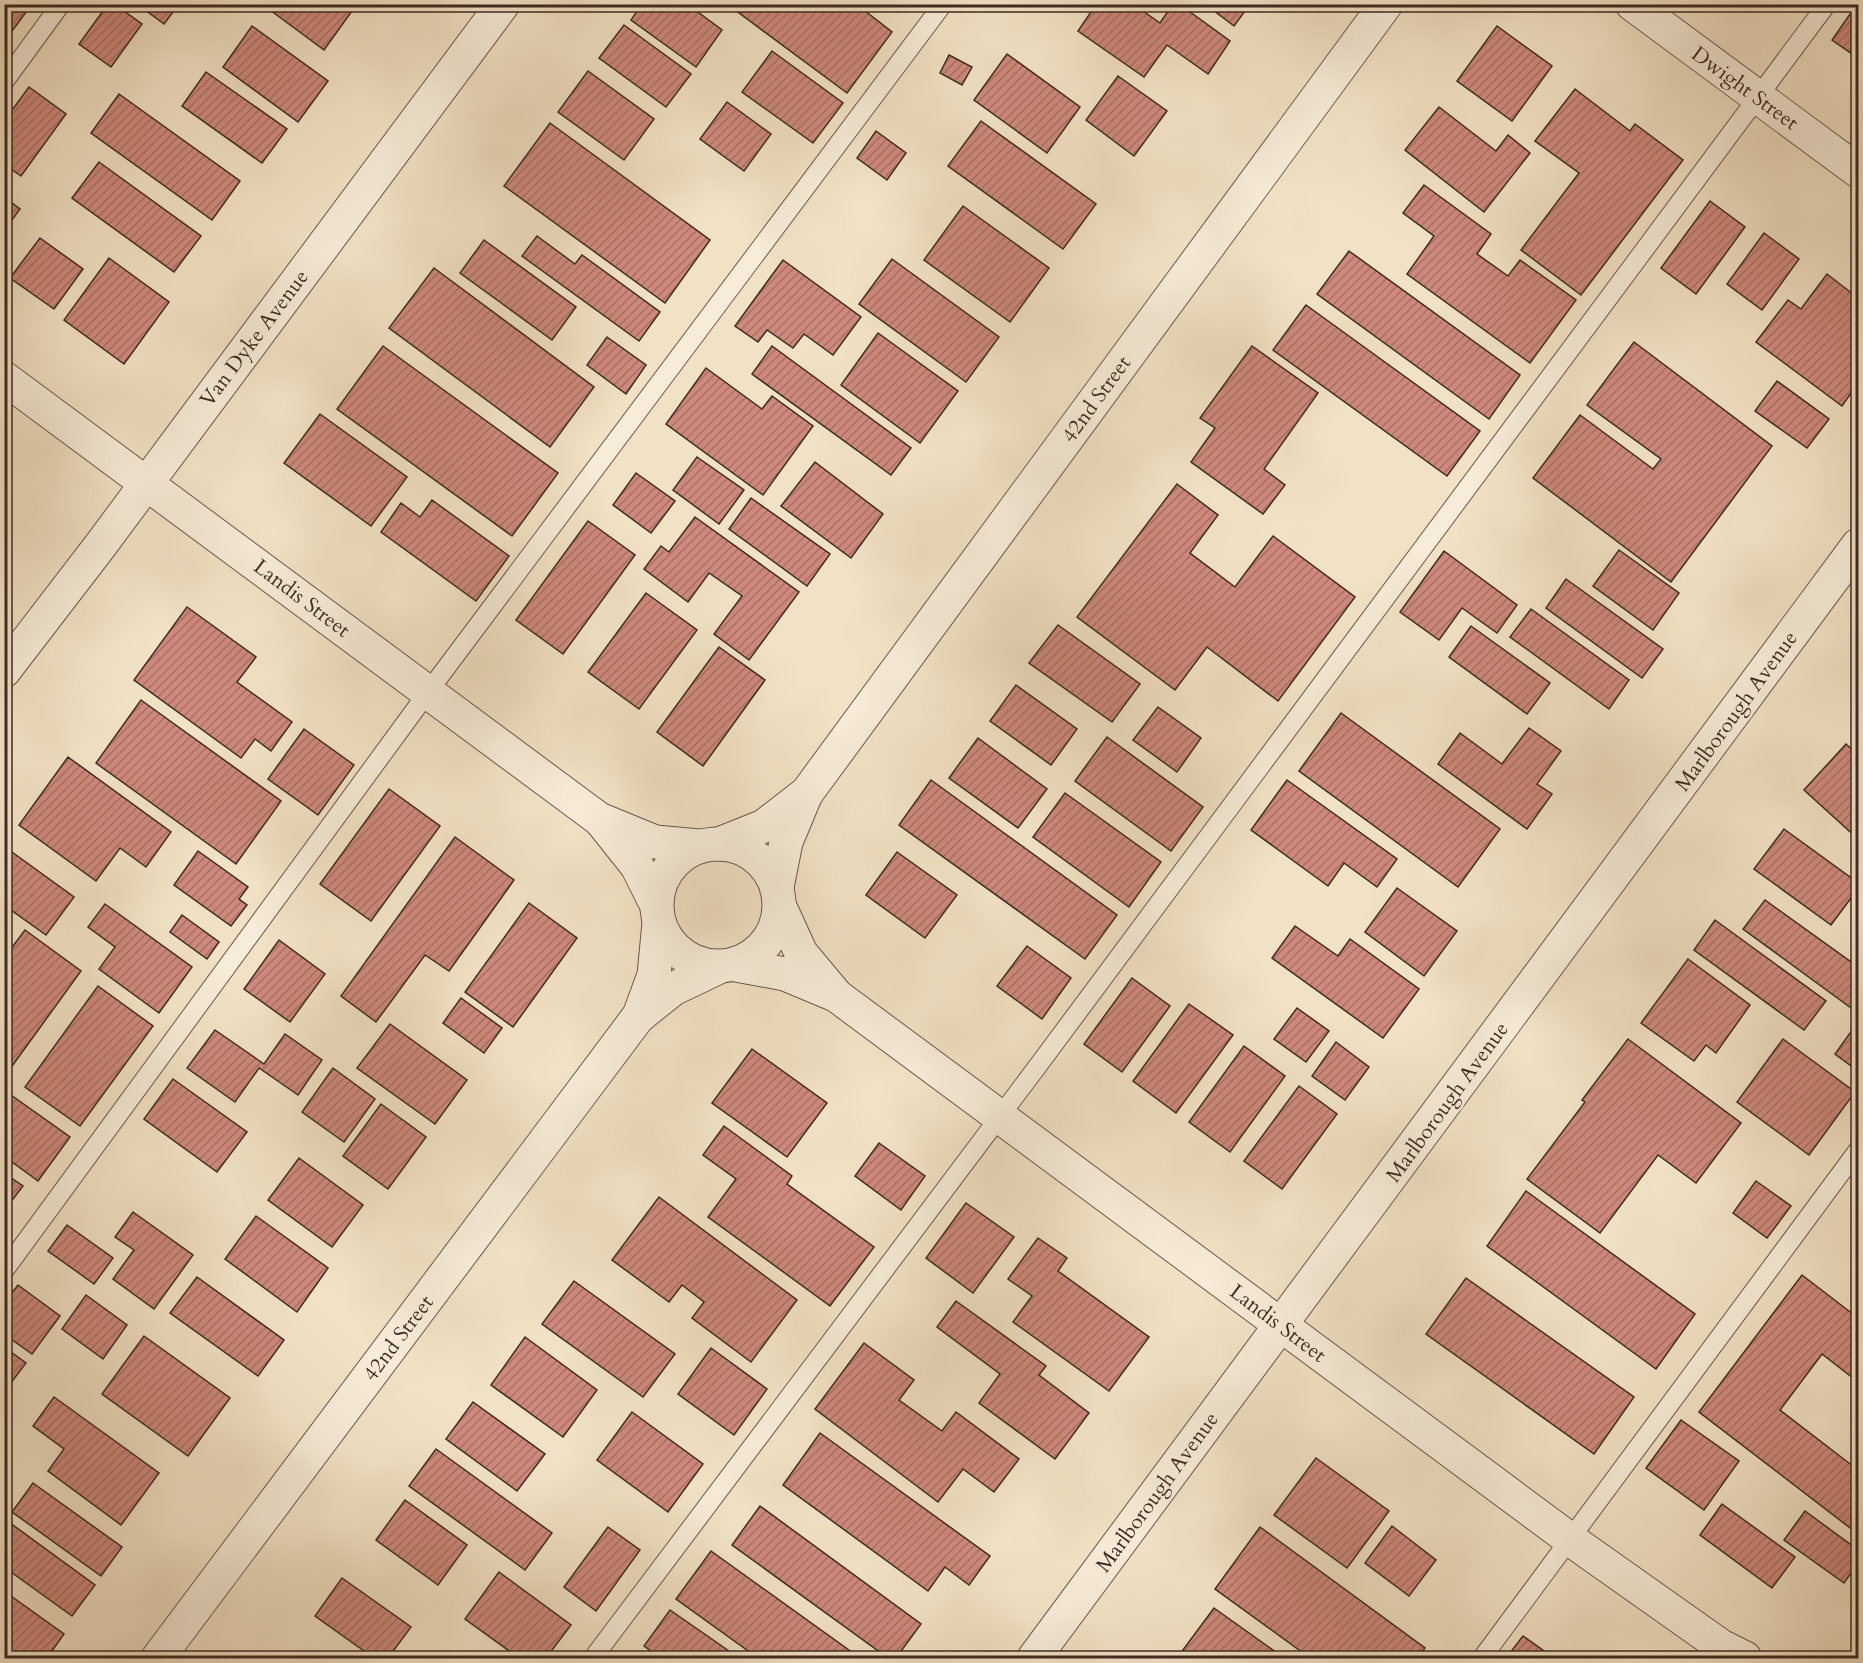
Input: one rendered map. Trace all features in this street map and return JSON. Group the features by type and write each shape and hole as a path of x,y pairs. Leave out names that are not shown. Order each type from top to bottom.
{"street":[{"name":"Van Dyke Avenue","path":"4,671 503,4"},
{"name":"42nd Street","path":"779,897 786,842 806,794 1386,4"},
{"name":"Dwight Street","path":"1632,4 1858,171"},
{"name":"Landis Street","path":"4,378 599,819 655,842 709,845"},
{"name":"Marlborough Avenue","path":"1034,1659 1858,545"},
{"name":"42nd Street","path":"709,845 764,826 806,794"},
{"name":"Landis Street","path":"599,819 637,866 657,914"},
{"path":"709,845 738,847 755,856 769,870 779,897 777,925 767,943 754,956 727,966 698,964 681,955 667,941 657,914 660,885 668,868 682,855 709,845"},
{"name":"Landis Street","path":"779,897 801,953 837,996 1571,1540 1732,1654"},
{"name":"42nd Street","path":"638,1017 654,975 657,914"},
{"name":"Landis Street","path":"727,966 785,974 837,996"},
{"name":"42nd Street","path":"158,1659 638,1017 673,989 727,966"}],"lane":[{"path":"4,82 61,4"},
{"path":"4,1270 428,692 943,4"},
{"path":"593,1659 1000,1117 1827,4"},
{"path":"1482,1659 1858,1150"}],"building":[{"path":"4,4 32,4 4,42"},
{"path":"108,4 114,4 142,24 111,67 79,44"},
{"path":"137,4 179,4 164,24"},
{"path":"262,4 357,4 324,50"},
{"path":"642,4 687,4 722,30 696,67 631,20"},
{"path":"727,4 856,4 892,32 847,93"},
{"path":"1086,4 1133,4 1160,23 1173,4 1179,4 1230,41 1208,74 1167,45 1144,77 1078,31 1093,9"},
{"path":"1205,4 1250,4 1234,26"},
{"path":"1858,4 1858,58 1832,40"},
{"path":"624,25 691,74 666,107 599,58"},
{"path":"252,26 328,81 298,122 223,67"},
{"path":"1497,26 1552,66 1512,121 1457,81"},
{"path":"772,51 843,103 813,143 742,92"},
{"path":"1007,54 1080,107 1047,153 974,100"},
{"path":"949,55 972,67 962,85 940,73"},
{"path":"588,71 654,119 624,160 558,112"},
{"path":"206,72 287,129 262,163 182,106"},
{"path":"1118,76 1167,111 1134,156 1086,120"},
{"path":"29,87 66,114 21,176 4,164 4,121"},
{"path":"1575,89 1630,131 1635,124 1683,160 1581,295 1521,250 1579,173 1535,141"},
{"path":"119,94 240,181 212,220 91,133"},
{"path":"727,102 771,134 744,171 700,139"},
{"path":"1439,107 1496,151 1508,135 1530,153 1484,212 1405,150"},
{"path":"981,121 1096,204 1063,249 948,166"},
{"path":"550,123 710,240 665,303 504,186"},
{"path":"876,131 906,153 887,180 857,158"},
{"path":"99,162 201,236 174,272 72,198"},
{"path":"1424,185 1491,234 1477,254 1508,276 1520,260 1576,300 1530,363 1407,274 1434,236 1403,213"},
{"path":"4,197 20,209 4,231"},
{"path":"1710,201 1745,227 1696,294 1661,268"},
{"path":"963,206 1049,268 1010,322 924,260"},
{"path":"1764,233 1799,259 1762,310 1727,284"},
{"path":"537,236 575,264 582,255 660,312 639,341 522,256"},
{"path":"40,238 83,269 54,309 10,278"},
{"path":"484,240 576,307 552,340 460,273"},
{"path":"1349,251 1520,375 1489,419 1317,294"},
{"path":"109,258 169,302 124,364 64,320"},
{"path":"892,259 999,337 966,382 859,304"},
{"path":"783,260 861,317 833,355 804,334 793,348 767,330 758,342 735,326"},
{"path":"434,268 594,387 550,447 389,328"},
{"path":"1827,274 1858,298 1858,383 1842,406 1756,342 1788,300 1801,309"},
{"path":"1306,305 1480,431 1447,476 1273,350"},
{"path":"878,333 958,391 920,443 841,385"},
{"path":"607,337 646,365 626,394 587,365"},
{"path":"1634,342 1772,446 1671,582 1533,478 1580,415 1653,469 1661,459 1587,405"},
{"path":"383,346 558,473 512,536 337,409"},
{"path":"772,346 911,448 891,475 752,374"},
{"path":"1252,346 1318,393 1264,469 1285,485 1263,514 1191,462 1215,428 1200,418"},
{"path":"706,368 762,409 772,396 813,426 763,495 666,424"},
{"path":"1777,381 1829,419 1807,448 1755,411"},
{"path":"320,414 407,477 371,526 284,463"},
{"path":"697,457 744,490 719,524 673,490"},
{"path":"815,462 883,514 851,558 781,506"},
{"path":"636,473 675,501 651,533 613,505"},
{"path":"1177,484 1218,515 1190,553 1235,587 1273,536 1355,597 1278,701 1207,647 1175,690 1077,617"},
{"path":"751,498 830,554 807,586 729,529"},
{"path":"432,500 509,556 476,601 381,532 401,503 420,517"},
{"path":"695,517 799,592 749,660 714,634 742,596 709,573 688,602 644,569 661,546 669,552"},
{"path":"588,521 635,555 563,654 516,620"},
{"path":"1619,550 1679,593 1653,630 1593,586"},
{"path":"1444,551 1517,605 1497,633 1462,608 1439,640 1400,612"},
{"path":"1566,579 1663,649 1642,678 1546,608"},
{"path":"646,593 697,630 639,709 588,672"},
{"path":"187,607 256,657 237,682 292,722 271,751 255,739 241,758 134,680"},
{"path":"1531,609 1629,680 1609,709 1510,637"},
{"path":"1058,625 1140,684 1112,722 1029,663"},
{"path":"1471,626 1550,683 1527,714 1449,657"},
{"path":"719,647 765,680 703,766 657,732"},
{"path":"1016,685 1077,729 1051,765 990,721"},
{"path":"141,700 281,801 236,864 96,763"},
{"path":"1158,707 1201,738 1177,772 1133,740"},
{"path":"1341,713 1500,829 1458,887 1299,771"},
{"path":"1529,728 1561,751 1537,784 1552,794 1527,829 1438,764 1460,733 1502,764"},
{"path":"304,729 354,765 318,815 268,779"},
{"path":"1107,737 1203,807 1171,851 1075,781"},
{"path":"978,738 1047,789 1018,828 949,778"},
{"path":"1846,744 1858,755 1858,839 1804,790"},
{"path":"68,757 171,832 146,867 120,848 96,881 19,825"},
{"path":"931,780 1117,915 1085,959 899,825"},
{"path":"1287,780 1397,859 1377,887 1344,863 1328,886 1251,830"},
{"path":"389,789 440,826 371,921 320,884"},
{"path":"1065,793 1161,862 1129,907 1033,837"},
{"path":"1784,829 1857,882 1858,880 1858,898 1854,894 1831,925 1754,869"},
{"path":"455,837 514,880 449,971 425,955 376,1022 341,996"},
{"path":"5,847 74,897 46,935 4,905"},
{"path":"198,851 248,887 239,899 247,905 231,926 174,885"},
{"path":"897,852 957,895 925,938 866,895"},
{"path":"1397,888 1457,931 1424,976 1365,932"},
{"path":"1765,900 1858,967 1858,1013 1743,929"},
{"path":"529,903 577,938 513,1027 465,992"},
{"path":"105,904 192,967 159,1013 99,969 115,947 88,927"},
{"path":"182,915 219,942 207,959 170,932"},
{"path":"1715,920 1826,1001 1804,1030 1694,950"},
{"path":"1295,926 1338,956 1350,939 1419,989 1383,1038 1272,958"},
{"path":"25,930 81,971 7,1073 4,1072 4,958"},
{"path":"279,940 325,974 290,1022 244,989"},
{"path":"1027,946 1071,978 1042,1019 997,986"},
{"path":"1688,959 1750,1005 1716,1053 1706,1045 1694,1061 1641,1023"},
{"path":"1132,978 1170,1006 1122,1072 1084,1044"},
{"path":"98,986 153,1026 80,1126 25,1087"},
{"path":"461,998 502,1028 484,1053 443,1023"},
{"path":"1189,1004 1233,1035 1176,1113 1133,1081"},
{"path":"1297,1008 1329,1031 1306,1062 1274,1039"},
{"path":"390,1024 467,1080 435,1124 357,1068"},
{"path":"1855,1026 1858,1028 1858,1071 1835,1054"},
{"path":"215,1030 264,1064 285,1034 322,1060 298,1095 259,1068 235,1102 187,1068"},
{"path":"1628,1039 1741,1123 1696,1183 1658,1155 1600,1233 1527,1179 1585,1102 1582,1100"},
{"path":"1783,1039 1855,1092 1809,1155 1737,1102"},
{"path":"1336,1042 1369,1067 1345,1100 1312,1076"},
{"path":"1244,1046 1285,1076 1230,1152 1189,1122"},
{"path":"752,1049 827,1103 787,1157 712,1103"},
{"path":"333,1068 375,1099 344,1142 302,1112"},
{"path":"173,1079 247,1132 217,1172 144,1119"},
{"path":"1299,1086 1337,1114 1282,1189 1244,1161"},
{"path":"4,1090 70,1137 38,1181 4,1156"},
{"path":"381,1104 426,1137 388,1189 343,1156"},
{"path":"724,1126 792,1176 787,1184 874,1247 830,1306 708,1217 736,1179 703,1155"},
{"path":"879,1143 925,1176 901,1210 855,1176"},
{"path":"299,1158 363,1205 332,1247 268,1200"},
{"path":"4,1173 23,1186 4,1211"},
{"path":"1756,1181 1791,1206 1767,1238 1733,1213"},
{"path":"1526,1191 1695,1314 1656,1369 1487,1246"},
{"path":"659,1197 797,1300 751,1362 692,1318 704,1302 682,1285 669,1302 612,1260"},
{"path":"966,1203 1014,1237 973,1293 926,1258"},
{"path":"133,1212 193,1255 154,1309 113,1279 134,1250 115,1237"},
{"path":"256,1216 328,1268 297,1312 225,1259"},
{"path":"67,1225 113,1258 94,1284 48,1251"},
{"path":"1038,1238 1067,1258 1058,1271 1149,1337 1109,1391 1013,1322 1032,1296 1008,1279"},
{"path":"1802,1275 1858,1318 1858,1382 1822,1354 1780,1410 1858,1470 1858,1534 1699,1412"},
{"path":"197,1277 284,1340 258,1376 170,1313"},
{"path":"1466,1278 1634,1397 1594,1454 1426,1334"},
{"path":"574,1281 675,1354 643,1397 542,1324"},
{"path":"18,1285 60,1316 32,1354 4,1334 4,1303"},
{"path":"86,1295 127,1325 103,1359 62,1329"},
{"path":"956,1301 1046,1366 1039,1375 1089,1413 1055,1459 979,1403 1000,1374 937,1327"},
{"path":"144,1336 230,1398 188,1456 102,1394"},
{"path":"525,1337 597,1390 563,1437 491,1385"},
{"path":"864,1343 914,1380 899,1400 942,1431 956,1412 1019,1459 994,1492 963,1469 938,1502 815,1409"},
{"path":"4,1347 26,1363 4,1392"},
{"path":"711,1348 767,1389 734,1435 678,1394"},
{"path":"54,1397 159,1473 121,1525 48,1471 64,1449 33,1426"},
{"path":"473,1402 545,1454 517,1491 446,1439"},
{"path":"632,1412 703,1464 668,1512 597,1460"},
{"path":"1681,1420 1739,1461 1704,1510 1646,1468"},
{"path":"820,1433 990,1556 969,1585 945,1567 928,1591 783,1485"},
{"path":"436,1449 552,1533 525,1570 409,1486"},
{"path":"1316,1458 1389,1511 1347,1568 1274,1515"},
{"path":"33,1483 122,1547 101,1576 12,1512"},
{"path":"405,1500 467,1545 438,1585 376,1540"},
{"path":"1722,1504 1795,1557 1772,1588 1700,1535"},
{"path":"760,1506 921,1624 896,1658 888,1658 732,1545"},
{"path":"1805,1511 1858,1550 1858,1563 1844,1583 1784,1540"},
{"path":"6,1520 95,1585 72,1616 4,1567"},
{"path":"1392,1526 1436,1560 1409,1596 1365,1563"},
{"path":"608,1527 640,1550 596,1611 564,1587"},
{"path":"1260,1527 1425,1648 1417,1658 1310,1658 1215,1589"},
{"path":"711,1551 860,1658 758,1658 676,1599"},
{"path":"499,1572 571,1625 546,1658 519,1658 465,1619"},
{"path":"342,1578 411,1627 388,1658 374,1658 315,1616"},
{"path":"4,1591 64,1634 47,1658 4,1658"},
{"path":"1214,1608 1284,1658 1177,1658"},
{"path":"670,1610 739,1658 661,1658 644,1646"},
{"path":"1523,1636 1554,1658 1506,1658"}]}
